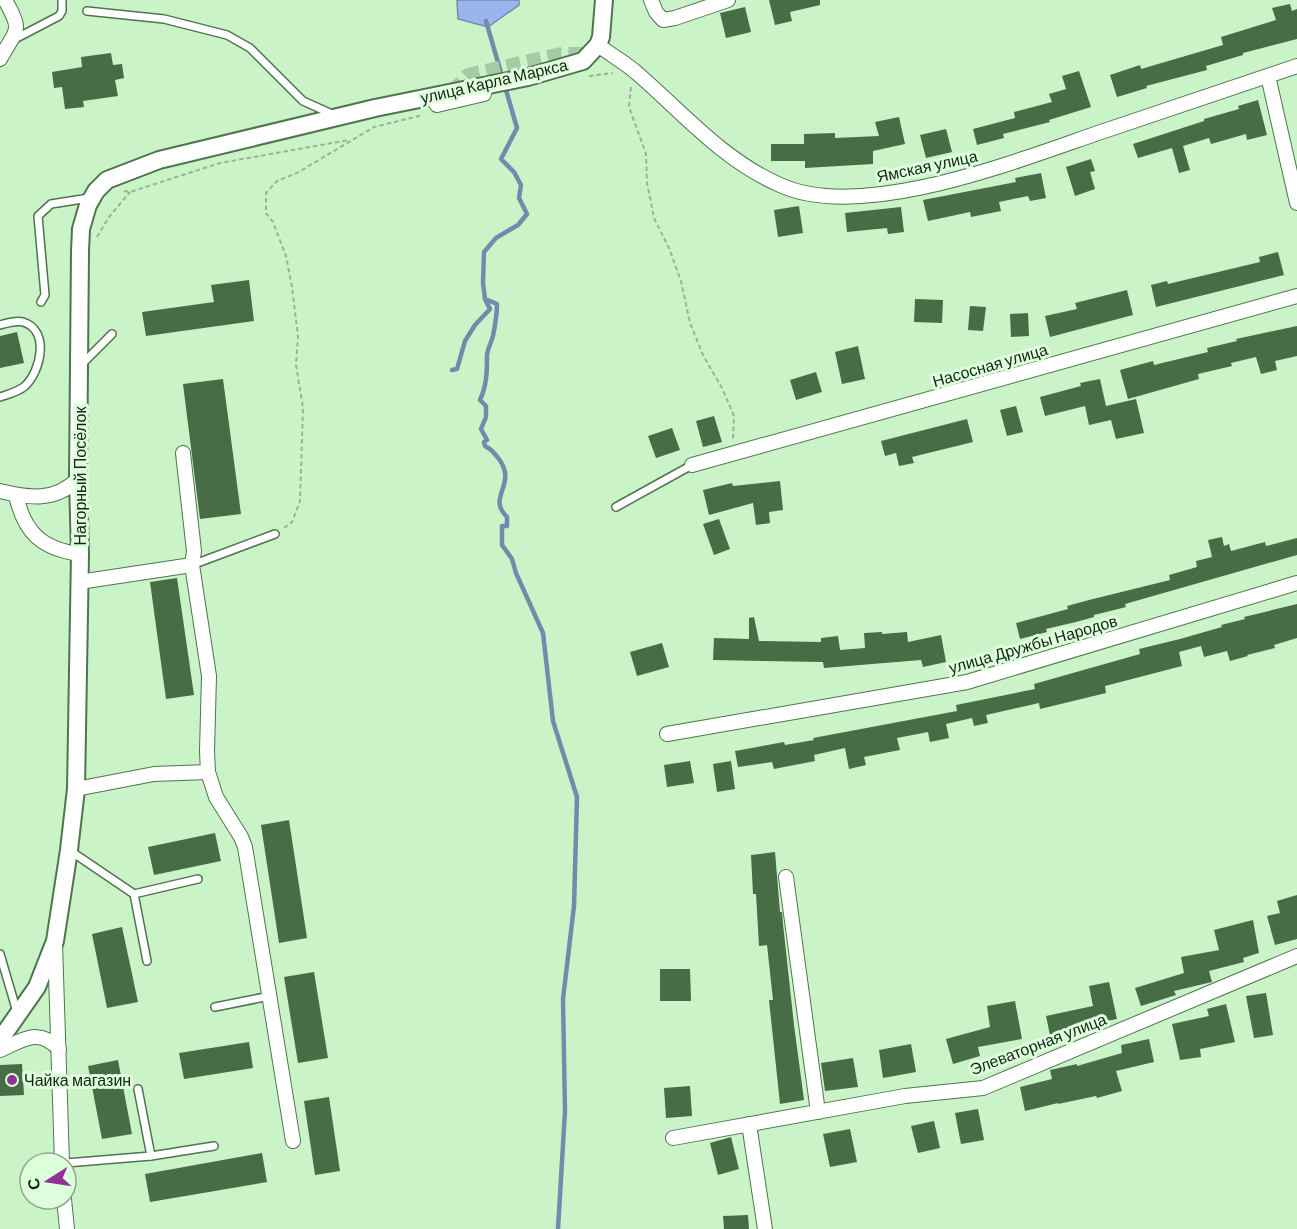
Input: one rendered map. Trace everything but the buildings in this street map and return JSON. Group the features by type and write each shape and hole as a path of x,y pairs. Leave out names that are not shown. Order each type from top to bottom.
{"street":[{"path":"0,59 13,40 17,29 15,18 5,0"},
{"path":"598,45 603,27 604,0"},
{"path":"651,0 656,12 663,20 728,0"},
{"name":"улица Карла Маркса","path":"375,108 430,105 583,61 598,45"},
{"name":"Ямская улица","path":"598,45 632,69 696,129 731,158 781,186 812,195 843,198 917,188 989,170 1297,66"},
{"path":"1268,76 1297,203"},
{"name":"Нагорный Посёлок","path":"0,1040 37,987 56,941 76,789 80,554 78,479 81,230 91,198 107,180 146,164 375,108"},
{"name":"Насосная улица","path":"692,465 1297,296"},
{"path":"183,453 194,551 192,565 209,676 208,772 216,797 245,847 293,1141"},
{"path":"0,491 29,497 49,496 65,490 78,479"},
{"path":"16,495 23,520 35,535 61,550 80,554"},
{"path":"79,582 192,565"},
{"name":"улица Дружбы Народов","path":"667,734 967,682 1297,583"},
{"path":"76,789 154,774 208,772"},
{"path":"786,876 818,1112"},
{"path":"56,941 63,1151"},
{"name":"Элеваторная улица","path":"673,1138 905,1096 983,1088 1297,956"},
{"path":"0,1050 25,1039 38,1037 50,1040 59,1049"},
{"path":"748,1124 765,1229"},
{"path":"65,1211 67,1229"}],"lane":[{"path":"13,40 59,16 62,11 62,0"},
{"path":"87,11 164,19 227,35 250,48 303,101 338,117"},
{"path":"41,302 45,295 38,216 51,204 91,198"},
{"path":"0,325 17,321 30,326 38,337 40,353 34,374 27,384 15,393 0,397"},
{"path":"79,366 112,334"},
{"path":"616,507 692,465"},
{"path":"192,565 274,534"},
{"path":"69,850 134,894 147,962"},
{"path":"134,894 198,879"},
{"path":"0,954 18,1016"},
{"path":"214,1006 270,996"},
{"path":"138,1089 151,1156"},
{"path":"78,1162 151,1156 214,1146"}],"path":[{"path":"632,69 629,107 646,154 647,183 654,218 669,248 681,281 689,309 690,322 703,355 722,388 734,416 733,454"},
{"path":"274,534 292,522 300,501 303,408 296,365 298,336 292,287 286,256 273,222 266,213 266,193 277,181 297,173 374,127 430,105"},
{"path":"123,191 130,192 220,163 351,140"},
{"path":"93,239 99,236 109,217 130,192"}],"water":[{"path":"457,0 519,0 519,5 488,27 458,19"}],"waterway":[{"path":"486,21 517,128 501,159 514,172 521,185 519,198 527,214 518,225 496,238 484,252 485,299 497,304 493,336 487,355 487,372 480,400 486,406 486,417 481,429 487,440 484,442 485,446 494,453 504,468 505,476 500,503 501,510 507,517 507,526 502,526 502,545 512,559 543,633 553,721 577,797 574,906 563,999 565,1111 558,1229"},
{"path":"452,370 457,369 465,341 475,325 490,309 485,299"}],"tunnel":[{"path":"452,92 468,75 561,54 589,54"}],"place":[{"name":"Чайка магазин","path":"12,1080"}]}
